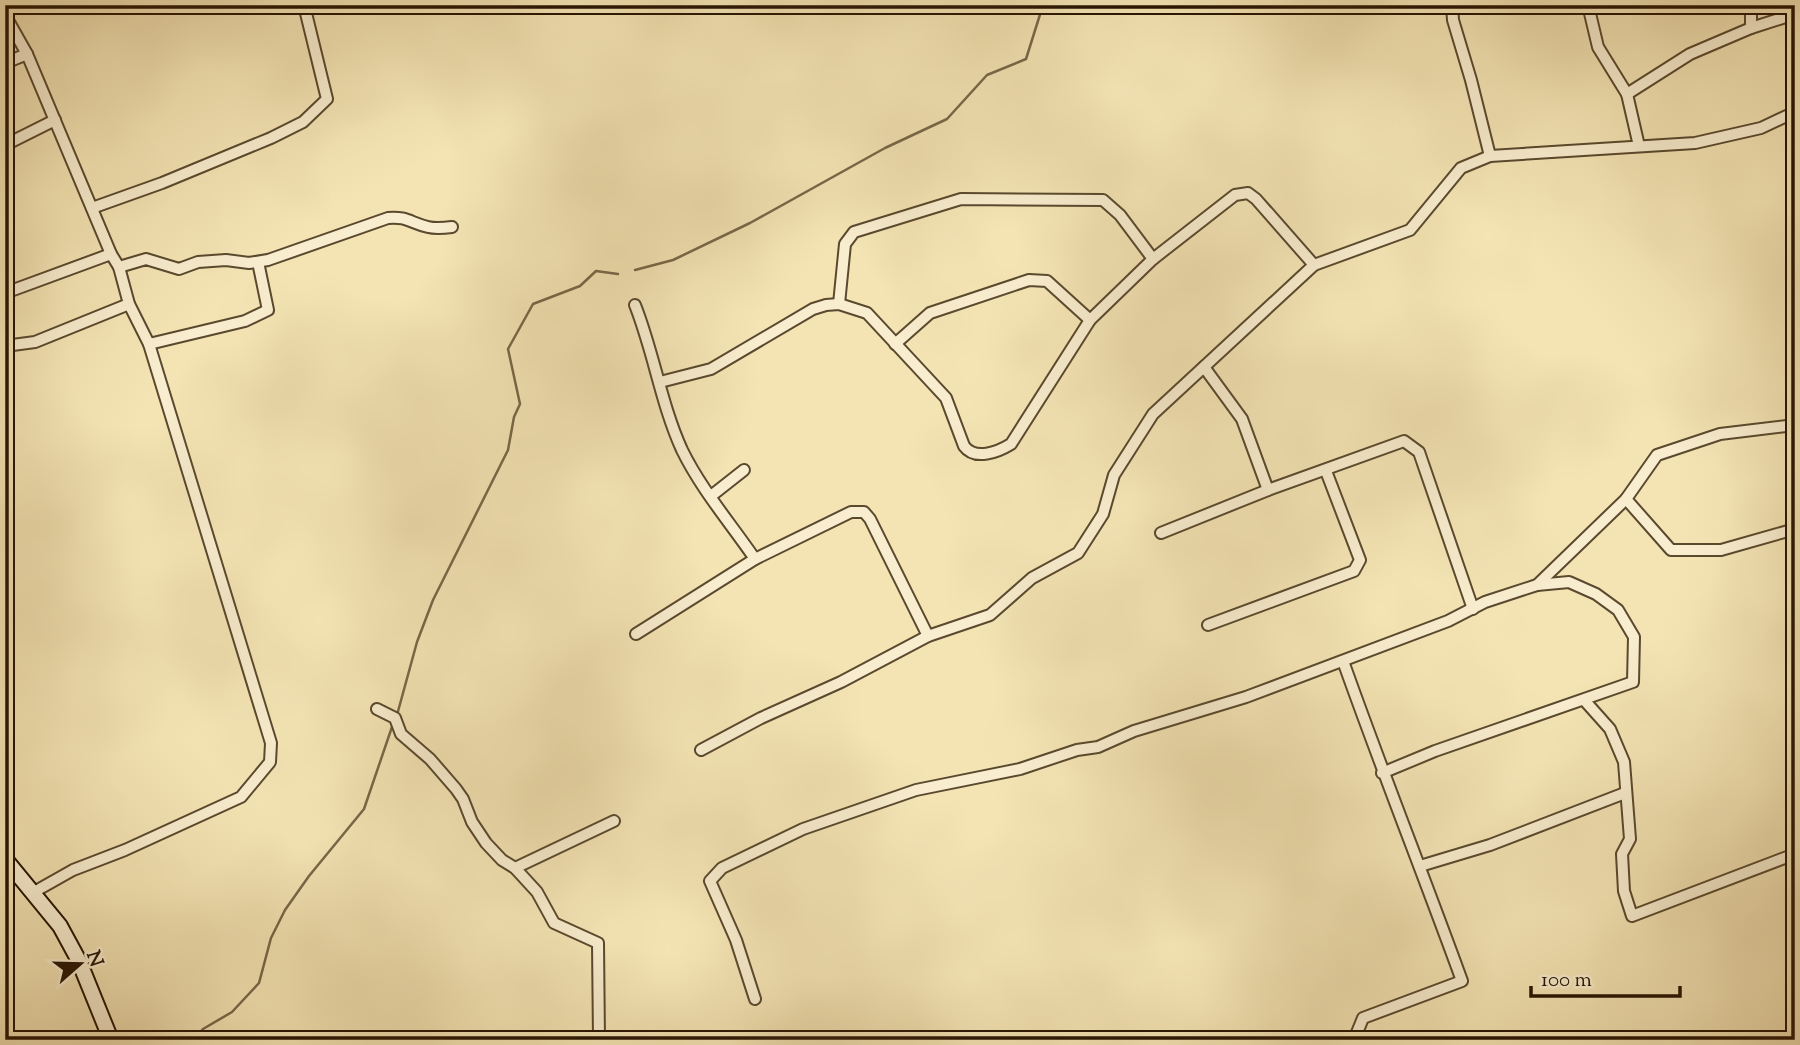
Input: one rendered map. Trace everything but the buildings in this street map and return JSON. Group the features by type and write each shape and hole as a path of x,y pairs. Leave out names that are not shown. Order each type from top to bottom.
{"street":[{"path":"92,208 237,153 303,122 327,99 304,5"},
{"path":"1452,5 1453,20 1490,156"},
{"path":"1588,5 1598,47 1627,94 1639,146"},
{"path":"1751,5 1751,28"},
{"path":"1627,94 1690,54 1751,28 1795,14"},
{"path":"5,15 27,54 111,254 119,267 130,304 149,344 271,743 270,762 241,797 73,870 34,892"},
{"path":"5,63 27,54"},
{"path":"701,750 928,636 990,615 1032,578 1078,552 1103,514 1114,474 1153,414 1314,265 1410,230 1461,167 1490,156 1695,143 1761,128 1795,112"},
{"path":"5,145 55,120"},
{"path":"660,382 711,369 813,309 826,304 839,304 867,313 946,398 964,446 968,451 980,455 1002,450 1011,444 1090,320 1153,259 1236,195 1248,193 1256,199 1314,265"},
{"path":"839,304 845,244 854,232 961,199 1103,200 1120,215 1153,259"},
{"path":"119,267 146,259 179,269 198,262 226,260 249,263 401,216 425,227 452,227"},
{"path":"5,293 111,254"},
{"path":"149,344 245,321 268,310 258,261"},
{"path":"895,344 930,313 1029,280 1047,281 1090,320"},
{"path":"5,346 35,342 130,304"},
{"path":"635,305 663,398 683,451 755,558"},
{"path":"1204,367 1242,419 1268,490"},
{"path":"1537,585 1626,499 1657,455 1720,434 1795,425"},
{"path":"1161,533 1268,490 1404,442 1419,452 1473,609"},
{"path":"711,496 744,470"},
{"path":"1208,625 1354,571 1360,560 1326,471"},
{"path":"1626,499 1671,550 1721,550 1795,529"},
{"path":"636,634 755,558 851,512 864,512 870,519 928,636"},
{"path":"755,999 736,940 710,881 722,868 803,829 916,790 1020,769 1077,750 1098,747 1134,731 1217,707 1343,661 1537,585 1569,582 1596,594 1618,610 1634,637 1633,682 1585,701 1435,751 1382,773"},
{"path":"1343,661 1382,773 1462,981 1363,1018 1354,1040"},
{"path":"1585,701 1610,729 1624,762 1630,839 1622,855 1624,891 1632,916 1795,854"},
{"path":"377,709 395,718 401,734 430,759 456,789 486,843 537,892 554,923 598,943 599,1040"},
{"path":"1420,866 1490,845 1625,793"},
{"path":"515,869 614,821"},
{"path":"5,859 60,926 79,961 111,1040"}],"waterway":[{"path":"635,270 673,260 750,223 885,148 947,119 987,75 1026,59 1043,5"},
{"path":"397,715 417,642 433,600 508,450 514,417 520,404 508,349 533,304 580,286 596,271 618,274"},
{"path":"193,1040 203,1029 232,1012 259,983 271,938 285,910 364,809 393,724"}]}
